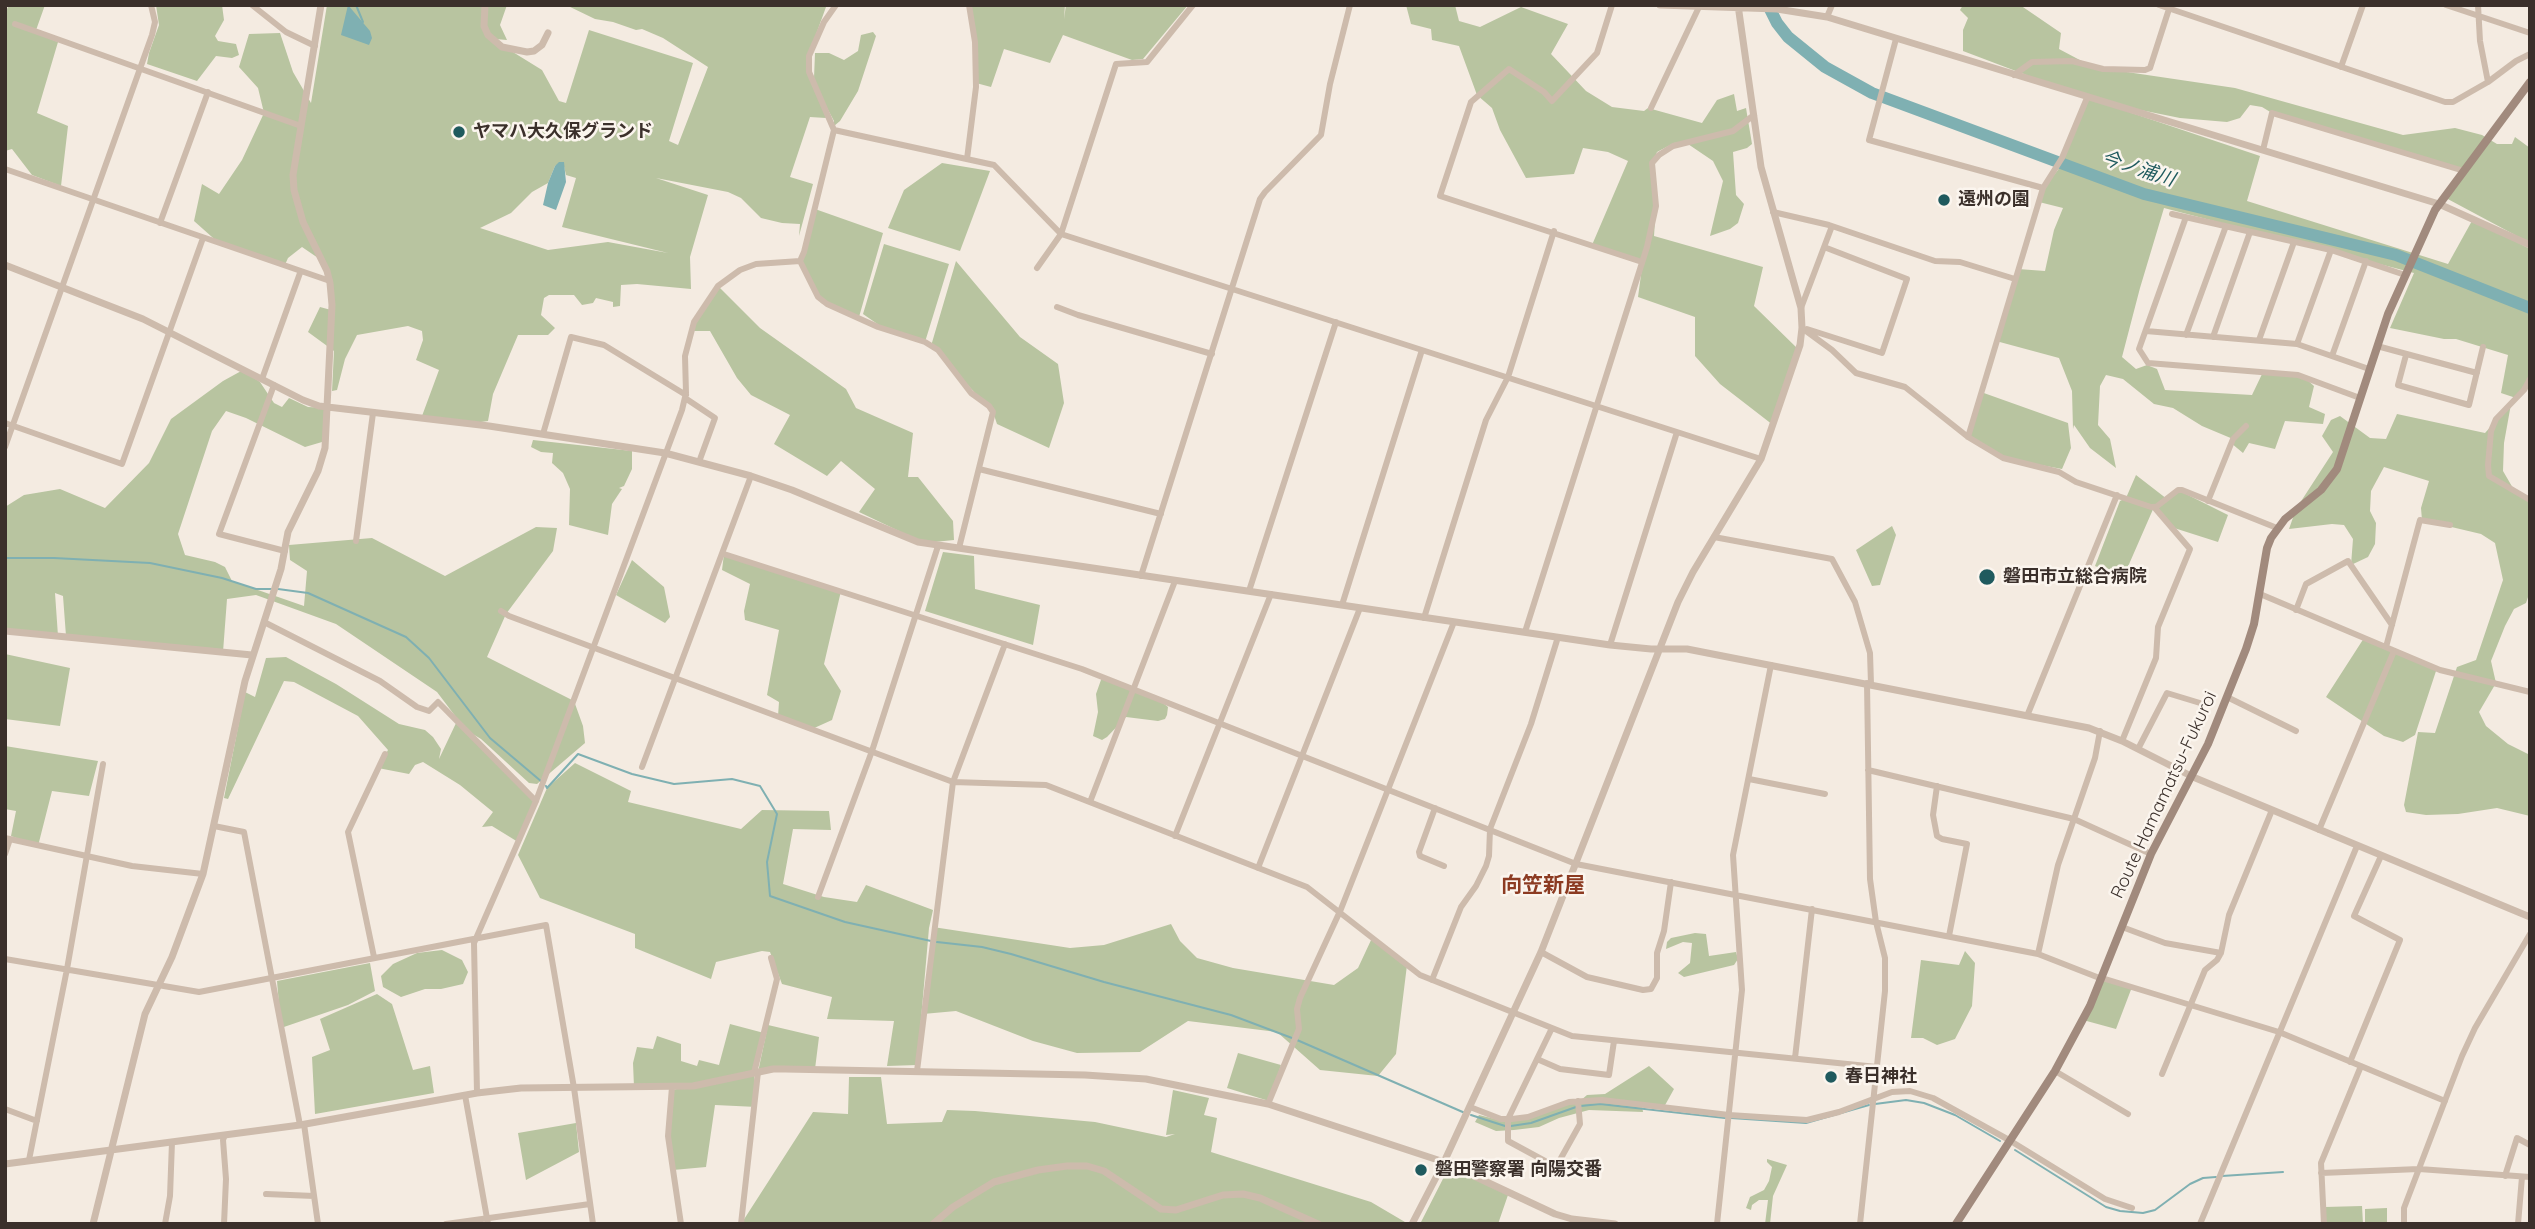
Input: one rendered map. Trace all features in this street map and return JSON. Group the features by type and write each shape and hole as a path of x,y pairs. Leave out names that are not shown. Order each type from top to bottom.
{"main road":[{"name":"Route Hamamatsu-Fukuroi","path":"1956,1224 2054,1071 2102,979 2151,854 2193,777 2227,697 2254,624 2267,548 2277,528 2320,490 2337,469 2348,444 2376,346 2405,275 2439,204 2530,82"}],"street":[{"path":"5,447 9,424 93,199 155,22 151,5"},
{"path":"253,5 286,32 315,46"},
{"path":"93,1224 145,1014 172,957 203,874 252,655 281,569 293,519 323,458 328,408 332,305 330,281 303,222 294,190 293,175 321,5"},
{"path":"485,5 484,26 488,34 502,47 534,51 542,46 548,33"},
{"path":"800,261 834,130 809,72 809,56 824,22 836,5"},
{"path":"967,159 976,88 975,42 969,5"},
{"path":"1037,268 1061,234 1116,64 1147,62 1193,5"},
{"path":"1141,576 1265,192 1321,135 1330,84 1350,5"},
{"path":"1612,5 1597,53 1552,101 1544,92 1509,69 1471,102 1440,196 1643,262"},
{"path":"1660,5 1759,9 1776,7 1827,17 2439,204 2530,245"},
{"path":"1827,17 1832,5"},
{"path":"2159,5 2445,102 2453,102 2530,54"},
{"path":"2341,67 2363,5"},
{"path":"2446,5 2530,33"},
{"path":"2478,5 2488,82"},
{"path":"1651,108 1699,7"},
{"path":"1412,1224 1515,1013 1659,649 1693,572 1761,459 1800,345 1801,308 1761,167 1738,7"},
{"path":"2014,75 2032,62 2072,61 2103,69 2150,68 2169,9"},
{"path":"15,24 301,127"},
{"path":"1896,39 1869,140 2043,188"},
{"path":"160,223 208,92"},
{"path":"1968,436 2043,188 2062,158 2087,98"},
{"path":"2263,150 2272,113 2464,171"},
{"path":"1525,632 1643,262 1656,206 1652,169 1659,155 1685,142 1732,131 1754,116"},
{"path":"834,130 994,165 1061,234 1761,459"},
{"path":"5,169 300,273 330,281"},
{"path":"1773,212 1832,226 1935,261 1960,262 2015,279"},
{"path":"2172,214 2331,250 2405,275"},
{"path":"2186,217 2139,349 2148,363 2298,375 2360,398"},
{"path":"1801,308 1832,226"},
{"path":"2186,335 2226,226"},
{"path":"1424,618 1486,420 1508,377 1554,232"},
{"path":"2213,337 2250,232"},
{"path":"9,424 122,464 202,238"},
{"path":"2259,340 2294,242"},
{"path":"1802,328 1882,353 1907,279 1824,247"},
{"path":"2297,344 2331,250"},
{"path":"477,1093 473,953 476,937 536,801 685,397 685,356 694,322 718,286 740,270 757,264 800,261"},
{"path":"800,261 818,297 827,304 878,327 925,342 938,350 971,393 989,407 993,417 959,548"},
{"path":"2332,356 2366,261"},
{"path":"5,265 169,331 303,400 328,408 543,434 665,453 751,476 809,496 918,542 1610,645 1687,649 2100,731 2193,777 2530,917"},
{"path":"262,379 300,273"},
{"path":"1057,307 1212,354"},
{"path":"1249,591 1336,322"},
{"path":"1802,328 1832,350 1856,373 1905,387 1968,436 2003,458 2059,472 2076,482 2154,507 2190,549 2158,627 2156,658 2122,741"},
{"path":"2146,331 2297,344 2369,369"},
{"path":"543,434 571,337 604,345 715,418 699,462"},
{"path":"2376,346 2477,373"},
{"path":"2406,355 2398,385 2469,405 2483,347"},
{"path":"1342,605 1422,350"},
{"path":"2530,379 2524,390 2496,419 2491,431 2488,465 2489,476 2530,500"},
{"path":"274,385 219,534 285,551"},
{"path":"356,541 373,413"},
{"path":"2208,501 2233,439 2246,426"},
{"path":"1610,645 1677,432"},
{"path":"979,469 1161,514"},
{"path":"642,767 751,476"},
{"path":"2154,507 2178,490 2277,528"},
{"path":"2027,716 2117,495"},
{"path":"2386,647 2420,520 2450,525"},
{"path":"1714,537 1832,559 1854,602 1870,653 1870,878 1876,922 1885,958 1885,991 1860,1224"},
{"path":"818,897 872,751 938,546"},
{"path":"723,554 1074,666 1576,864 2038,954 2102,979 2279,1032 2445,1101"},
{"path":"2296,610 2306,584 2348,561 2392,625"},
{"path":"1090,802 1175,581"},
{"path":"1175,836 1271,594"},
{"path":"2260,594 2440,670 2530,692"},
{"path":"1258,868 1360,608"},
{"path":"502,611 593,648 953,782 1046,785 1307,887 1420,975 1572,1036 1877,1067"},
{"path":"264,622 380,681 417,707 429,711 438,702 536,801"},
{"path":"1268,1104 1299,1029 1297,1009 1300,998 1339,912 1454,622"},
{"path":"5,631 252,655"},
{"path":"1432,980 1461,907 1486,866 1490,829 1531,724 1558,637"},
{"path":"917,1071 953,782 1005,644"},
{"path":"2319,830 2394,650"},
{"path":"1717,1224 1742,989 1733,856 1771,665"},
{"path":"2138,749 2167,693 2200,703"},
{"path":"2227,697 2296,731"},
{"path":"2038,954 2053,883 2095,758 2100,731"},
{"path":"374,957 348,832 385,754"},
{"path":"29,1160 67,969 103,764"},
{"path":"1868,770 2074,819 2151,854"},
{"path":"1749,779 1825,794"},
{"path":"1937,786 1933,815 1937,836 1967,844 1949,936"},
{"path":"1435,808 1419,852 1420,856 1444,866"},
{"path":"2162,1074 2205,970 2221,953 2228,915 2272,810"},
{"path":"214,826 244,832 302,1124 318,1224"},
{"path":"5,854 8,839 132,866 203,874"},
{"path":"2200,1224 2357,846"},
{"path":"2350,1062 2400,940 2354,916 2381,856"},
{"path":"1541,952 1587,977 1643,990 1651,989 1657,978 1657,953 1664,931 1671,882"},
{"path":"1796,1058 1812,909"},
{"path":"5,959 199,992 546,925 574,1088 593,1224"},
{"path":"2122,927 2165,943 2221,953"},
{"path":"2404,1224 2404,1208 2475,1028 2530,934"},
{"path":"741,1224 756,1073 777,979 771,958"},
{"path":"1552,1028 1508,1119 1508,1141 1556,1167 1580,1124 1578,1101"},
{"path":"1537,1059 1560,1069 1609,1074 1614,1041"},
{"path":"2324,1224 2321,1163 2361,1066"},
{"path":"5,1164 302,1124 477,1093 521,1088 672,1087 705,1084 785,1069 1132,1077 1268,1104 1444,1162 1555,1214 1590,1223 1615,1224"},
{"path":"2054,1071 2128,1114"},
{"path":"672,1087 668,1136 681,1224"},
{"path":"1470,1107 1508,1119 1528,1117 1578,1101 1602,1100 1729,1115 1807,1120 1839,1112 1892,1092 1910,1091 1933,1098 2010,1140 2105,1199 2132,1208"},
{"path":"465,1096 487,1221"},
{"path":"5,1109 37,1121"},
{"path":"224,1224 225,1135"},
{"path":"2505,1175 2517,1139 2530,1144"},
{"path":"165,1224 170,1196 172,1142"},
{"path":"933,1224 953,1207 993,1182 1067,1166 1087,1166 1104,1171 1161,1209 1176,1210 1223,1195 1243,1194 1259,1198 1318,1224"},
{"path":"2321,1173 2419,1169 2526,1177 2518,1224"},
{"path":"266,1194 314,1196"},
{"path":"446,1224 487,1221 590,1204"}],"green space":[{"path":"9,5 45,5 35,33 58,42 37,113 68,126 61,186 32,175 12,149 5,151 5,13"},
{"path":"156,5 222,5 224,20 215,36 218,41 236,44 239,55 232,58 216,56 197,81 147,64 159,25"},
{"path":"327,5 507,5 500,25 507,40 495,41 542,70 559,101 566,103 589,30 693,63 669,141 678,145 708,67 663,38 642,29 636,30 595,19 566,5 826,7 814,40 809,66 814,78 815,53 829,53 844,60 858,51 861,35 873,32 876,36 858,91 840,121 834,126 820,95 826,118 810,117 790,177 813,184 799,236 800,224 761,218 741,198 728,192 656,178 708,195 690,257 691,289 621,285 620,306 613,307 613,302 596,298 593,303 582,305 574,295 549,295 544,298 541,315 555,328 548,335 518,335 493,394 488,421 467,424 422,416 439,370 416,360 423,340 422,331 408,326 357,335 345,359 337,390 332,391 334,351 308,332 320,307 331,310 330,281 321,260 302,247 288,258 284,267 221,245 194,221 202,184 219,194 242,160 264,113 258,88 239,67 249,34 280,33 293,72 311,103","holes":["563,162 566,175 576,178 562,227 668,253 608,242 548,250 480,228 511,213 532,192 548,183 555,166"]},
{"path":"970,5 1065,5 1064,19 1066,5 1188,5 1143,59 1132,60 1063,35 1050,63 1004,49 991,87 976,83"},
{"path":"1406,5 1455,5 1459,21 1480,27 1521,7 1568,24 1551,54 1586,91 1612,107 1644,111 1648,108 1702,123 1717,100 1734,94 1737,111 1746,108 1752,144 1733,152 1736,195 1744,204 1738,223 1710,236 1723,181 1713,161 1685,142 1674,143 1657,152 1653,163 1656,206 1654,236 1763,267 1754,306 1798,349 1773,425 1720,384 1695,356 1695,317 1638,297 1643,260 1592,245 1628,161 1608,152 1583,148 1574,174 1526,178 1500,130 1492,108 1477,95 1459,46 1432,40 1431,29 1411,24"},
{"path":"1963,5 2020,5 2061,33 2059,49 2093,67 2235,88 2403,135 2455,128 2482,135 2497,144 2512,144 2515,137 2530,148 2530,243 2444,197 2463,171 2272,113 2262,107 2250,105 2240,118 2227,122 2180,118 2096,101 2260,156 2247,201 2448,264 2473,219 2530,249 2530,378 2516,398 2501,393 2508,355 2456,339 2390,328 2414,273 2164,208 2122,357 2136,369 2147,365 2157,369 2165,390 2252,395 2263,372 2304,377 2314,386 2309,407 2325,414 2323,424 2285,421 2275,449 2249,443 2243,453 2231,443 2233,439 2202,426 2173,408 2154,404 2123,379 2106,375 2100,386 2098,425 2110,439 2116,468 2090,448 2074,425 2073,429 2072,391 2059,358 1996,341 2018,269 2045,271 2054,230 2063,208 2039,202 2043,188 2058,170 2087,98 1963,51 1963,30 1968,18 1960,10"},
{"path":"942,163 990,171 960,251 888,228 904,190"},
{"path":"815,209 883,233 859,317 821,303 800,261"},
{"path":"884,244 949,264 925,342 886,330 863,314"},
{"path":"956,261 1020,337 1058,364 1064,403 1049,448 997,424 993,412 931,346"},
{"path":"718,286 760,328 846,389 856,408 913,433 908,477 918,477 953,521 954,540 924,543 859,512 875,489 841,461 827,476 774,444 790,415 751,395 737,378 710,331 691,331"},
{"path":"243,370 260,382 274,403 282,407 289,398 308,407 328,408 322,442 305,447 226,411 212,431 178,534 185,555 225,567 232,581 304,606 307,571 290,560 289,545 372,538 445,576 536,527 557,528 553,551 506,614 487,657 574,701 583,726 585,743 537,784 529,783 471,733 536,801 518,842 492,826 482,827 493,812 460,785 423,762 415,765 409,774 378,768 388,750 358,716 294,682 284,681 228,799 224,798 245,692 255,697 266,658 286,657 336,684 399,724 425,730 441,749 439,759 457,721 462,725 437,692 336,624 256,595 227,599 223,652 66,636 63,596 55,593 58,636 5,631 5,507 24,495 60,489 105,508 149,463 171,419 223,381"},
{"path":"1981,392 2068,423 2071,448 2062,469 2003,458 1968,437"},
{"path":"2511,404 2504,443 2503,471 2517,495 2530,501 2530,591 2526,603 2514,609 2505,626 2491,661 2496,683 2479,712 2486,726 2508,744 2530,755 2530,816 2497,808 2458,814 2426,815 2406,812 2404,805 2418,732 2435,733 2457,667 2476,660 2503,580 2495,543 2481,534 2422,520 2421,508 2429,481 2384,467 2371,491 2370,511 2376,523 2375,544 2368,557 2351,565 2353,539 2344,525 2289,529 2296,509 2333,452 2322,436 2331,420 2340,416 2370,438 2386,439 2397,414 2485,433"},
{"path":"533,440 632,451 632,469 612,504 608,535 569,525 570,489 563,473 552,463 553,453 541,452 531,447"},
{"path":"2136,475 2167,499 2178,490 2228,515 2218,542 2171,527 2154,507 2123,578 2095,566 2120,501 2126,498"},
{"path":"1892,526 1896,535 1880,585 1872,586 1856,550"},
{"path":"943,552 974,556 975,589 1040,605 1033,645 925,611"},
{"path":"724,554 841,591 824,664 841,691 832,720 812,729 778,716 779,702 767,695 779,630 745,620 744,611 750,584 722,570"},
{"path":"632,560 664,587 670,617 665,623 616,595"},
{"path":"2364,638 2437,668 2415,735 2403,742 2384,736 2326,697"},
{"path":"5,654 70,668 60,726 5,719"},
{"path":"1102,677 1163,703 1168,707 1165,719 1158,721 1126,717 1102,740 1093,736 1098,712 1096,694"},
{"path":"5,746 98,761 89,796 52,791 38,846 11,836 16,811 5,809"},
{"path":"575,763 631,791 628,802 741,829 762,810 829,811 831,830 793,829 783,884 824,897 857,902 866,885 933,910 929,928 917,1065 887,1066 894,1021 827,1019 832,997 782,984 770,952 762,951 716,962 711,979 635,948 635,934 540,898 518,855 547,788"},
{"path":"1171,924 1180,941 1197,958 1233,968 1334,985 1358,968 1372,938 1407,965 1396,1054 1378,1076 1320,1070 1277,1032 1188,1021 1140,1052 1077,1053 1033,1041 956,1011 923,1014 933,927 1070,948 1104,945"},
{"path":"1695,933 1706,934 1709,956 1736,952 1738,959 1734,965 1684,977 1678,973 1690,963 1692,943 1683,942 1666,949 1667,942 1671,938"},
{"path":"442,950 462,960 468,972 463,984 425,989 401,997 383,987 381,976 393,964 417,953"},
{"path":"1965,951 1975,963 1972,1006 1955,1039 1937,1045 1923,1038 1911,1038 1921,960 1959,965"},
{"path":"370,963 375,991 348,1005 281,1028 277,981"},
{"path":"2102,978 2132,987 2116,1029 2083,1020"},
{"path":"377,994 392,1004 413,1070 430,1066 434,1093 315,1114 312,1057 330,1050 320,1019"},
{"path":"730,1024 764,1033 754,1073 757,1107 715,1105 706,1167 673,1170 668,1136 672,1090 707,1083 634,1087 633,1063 637,1047 653,1049 657,1036 681,1044 681,1061 697,1066 699,1060 719,1065"},
{"path":"768,1025 819,1037 815,1069 758,1072"},
{"path":"1238,1053 1281,1065 1269,1101 1227,1088"},
{"path":"1649,1066 1674,1089 1664,1107 1642,1105 1643,1112 1589,1110 1539,1127 1514,1130 1496,1131 1475,1122 1479,1115 1503,1121 1580,1101 1587,1095 1605,1094"},
{"path":"849,1077 881,1077 887,1124 942,1122 947,1110 975,1111 1095,1122 1166,1137 1175,1134 1166,1135 1173,1090 1209,1098 1204,1115 1217,1118 1211,1152 1371,1202 1405,1222 741,1224 813,1112 848,1114"},
{"path":"576,1123 579,1152 526,1180 518,1133"},
{"path":"1767,1159 1787,1165 1773,1196 1770,1224 1765,1224 1768,1200 1759,1200 1752,1205 1751,1210 1746,1208 1750,1197 1764,1190 1769,1181 1772,1167"},
{"path":"1449,1167 1508,1195 1498,1224 1420,1224"},
{"path":"2362,1206 2363,1224 2326,1224 2325,1207"},
{"path":"2387,1208 2387,1224 2365,1224 2365,1209"}],"water":[{"path":"348,5 370,31 372,38 369,45 341,35"},
{"path":"559,162 564,162 566,182 556,210 543,205 548,183"}],"waterway":[{"path":"356,5 363,22"},
{"name":"今ノ浦川","path":"1768,5 1788,37 1825,67 1872,93 2144,194 2396,255 2530,308"},
{"path":"5,558 150,563 222,578 256,589 273,589"},
{"path":"278,589 308,593 406,637 429,658 490,738 542,782"},
{"path":"546,786 547,788 578,754 632,774 674,784 732,779 760,786 777,814 767,862 770,896 845,922 931,941"},
{"path":"937,942 982,947 1011,954 1104,982 1231,1015 1292,1038"},
{"path":"1297,1040 1465,1113"},
{"path":"1875,1104 1906,1100 1924,1103 1955,1115 2000,1141"},
{"path":"1581,1106 1600,1104 1725,1118"},
{"path":"1731,1118 1806,1123 1869,1105"},
{"path":"1511,1126 1531,1123 1576,1107"},
{"path":"1471,1115 1505,1126"},
{"path":"2015,1150 2106,1207 2120,1211 2143,1213 2155,1210 2190,1184 2203,1178 2216,1177"},
{"path":"2222,1176 2283,1172"}],"place":[{"name":"ヤマハ大久保グランド","path":"459,132"},
{"name":"遠州の園","path":"1944,200"},
{"name":"磐田市立総合病院","path":"1987,577"},
{"name":"春日神社","path":"1831,1077"},
{"name":"磐田警察署 向陽交番","path":"1421,1170"}],"district":[{"name":"向笠新屋","path":"1543,886"}]}
